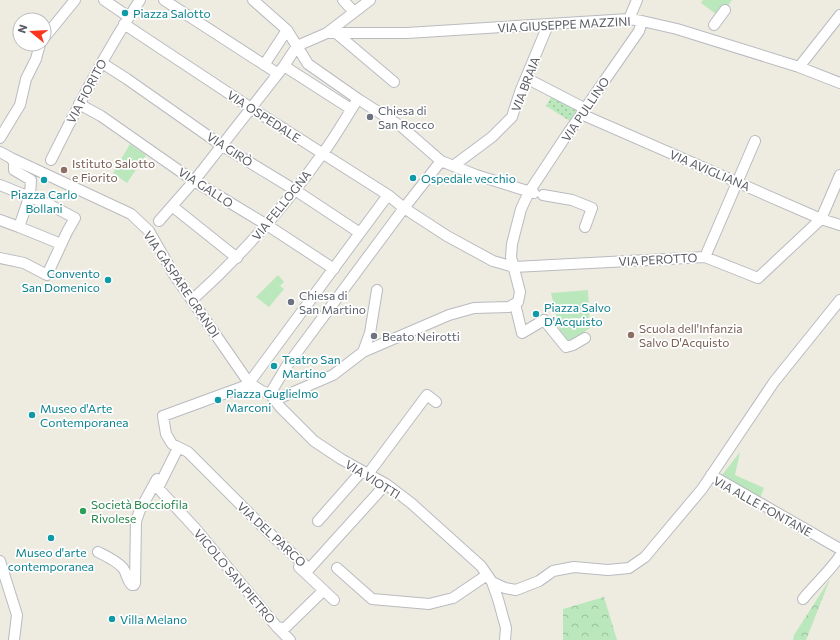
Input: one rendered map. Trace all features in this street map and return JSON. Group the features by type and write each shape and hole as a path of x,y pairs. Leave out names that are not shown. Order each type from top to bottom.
{"street":[{"path":"52,28 75,0"},
{"name":"VIA OSPEDALE","path":"104,0 127,20 251,108 388,195 404,208"},
{"path":"127,20 140,0"},
{"path":"164,0 264,65 280,69 351,109"},
{"path":"253,0 286,30 308,64 358,99 402,127 438,158 476,175 535,193 572,200 592,208 585,226"},
{"path":"344,0 354,12"},
{"path":"158,221 194,181 297,46 332,33 354,12 370,0"},
{"path":"629,19 637,0"},
{"path":"714,25 725,10"},
{"path":"799,67 840,15"},
{"name":"VIA GIUSEPPE MAZZINI","path":"332,33 407,33 629,19 706,37 799,67 840,83"},
{"name":"VIA FIORITO","path":"51,160 79,104 127,20"},
{"name":"VIA PULLINO","path":"515,304 520,298 520,292 511,257 514,232 521,209 535,193 583,111 639,31 642,21"},
{"name":"VIA BRAIA","path":"453,166 492,137 512,117 548,25"},
{"path":"264,65 286,30"},
{"path":"332,33 394,82"},
{"path":"0,138 20,105 26,80 38,52"},
{"name":"VIA GIRÒ","path":"102,63 221,145 295,190 360,233"},
{"name":"VIA AVIGLIANA","path":"526,78 610,128 821,219 840,225"},
{"name":"VIA FELLOGNA","path":"192,300 237,258 295,190 323,153 358,99"},
{"name":"VIA GALLO","path":"79,104 102,116 194,181 334,269"},
{"path":"705,257 755,141"},
{"path":"0,152 14,162 14,170 31,180 29,197 19,227"},
{"name":"VIA GASPARE GRANDI","path":"10,158 131,214 149,232 173,273 249,383"},
{"path":"272,397 286,367 404,208 438,158"},
{"path":"821,219 840,175"},
{"path":"0,185 50,205 75,218 47,275 24,263 0,258"},
{"path":"98,552 120,565 124,569 130,584 132,586 134,585 136,522 140,510 175,446 166,434 162,416 245,386 249,383 388,195"},
{"path":"172,206 237,258"},
{"name":"VIA PEROTTO","path":"404,208 447,236 493,261 514,267 705,257 758,278 821,219"},
{"path":"0,220 61,244"},
{"path":"363,352 370,333 377,290"},
{"path":"711,475 774,382 840,300"},
{"path":"272,397 333,375 363,352 461,311 474,308 509,307 515,304 522,333 544,320 566,347 585,338"},
{"name":"VIA VIOTTI","path":"249,383 272,397 314,441 341,459 386,484 411,503 459,545 481,566 490,578"},
{"path":"318,521 365,473 427,395 436,402"},
{"name":"VIA DEL PARCO","path":"175,446 188,452 265,529 309,569 386,484"},
{"name":"VICOLO SAN PIETRO","path":"175,446 158,488 195,528 290,640"},
{"name":"VIA ALLE FONTANE","path":"490,578 505,588 516,590 539,581 553,571 574,567 608,570 630,568 645,557 702,489 711,475 840,549"},
{"path":"265,529 269,538 334,600"},
{"path":"803,599 832,568 840,556"},
{"path":"0,561 17,615 14,640"},
{"path":"337,568 372,599 429,604 453,598 490,578 506,628 505,640"},
{"name":"VICOLO SAN PIETRO","path":"278,627 282,628 286,626 323,591"}],"green space":[{"path":"703,0 732,0 720,17 701,3"},
{"path":"553,94 577,108 570,121 546,106"},
{"path":"130,144 146,155 127,183 113,173"},
{"path":"278,275 284,282 280,286 284,289 269,307 256,297"},
{"path":"588,290 590,328 569,342 560,331 551,293"},
{"path":"740,452 735,475 764,488 760,498 722,475"},
{"path":"830,579 806,640 793,640 794,635"},
{"path":"604,597 617,640 563,640 563,609"}],"place":[{"name":"Piazza Salotto","path":"125,13"},
{"name":"Chiesa di San Rocco","path":"370,117"},
{"name":"Istituto Salotto e Fiorito","path":"64,170"},
{"name":"Ospedale vecchio","path":"413,178"},
{"name":"Piazza Carlo Bollani","path":"44,180"},
{"name":"Convento San Domenico","path":"108,280"},
{"name":"Chiesa di San Martino","path":"291,302"},
{"name":"Piazza Salvo D'Acquisto","path":"536,314"},
{"name":"Scuola dell'Infanzia Salvo D'Acquisto","path":"631,335"},
{"name":"Beato Neirotti","path":"374,336"},
{"name":"Teatro San Martino","path":"274,366"},
{"name":"Piazza Guglielmo Marconi","path":"218,400"},
{"name":"Museo d'Arte Contemporanea","path":"32,415"},
{"name":"Società Bocciofila Rivolese","path":"83,511"},
{"name":"Museo d'arte contemporanea","path":"51,538"},
{"name":"Villa Melano","path":"112,619"}]}
